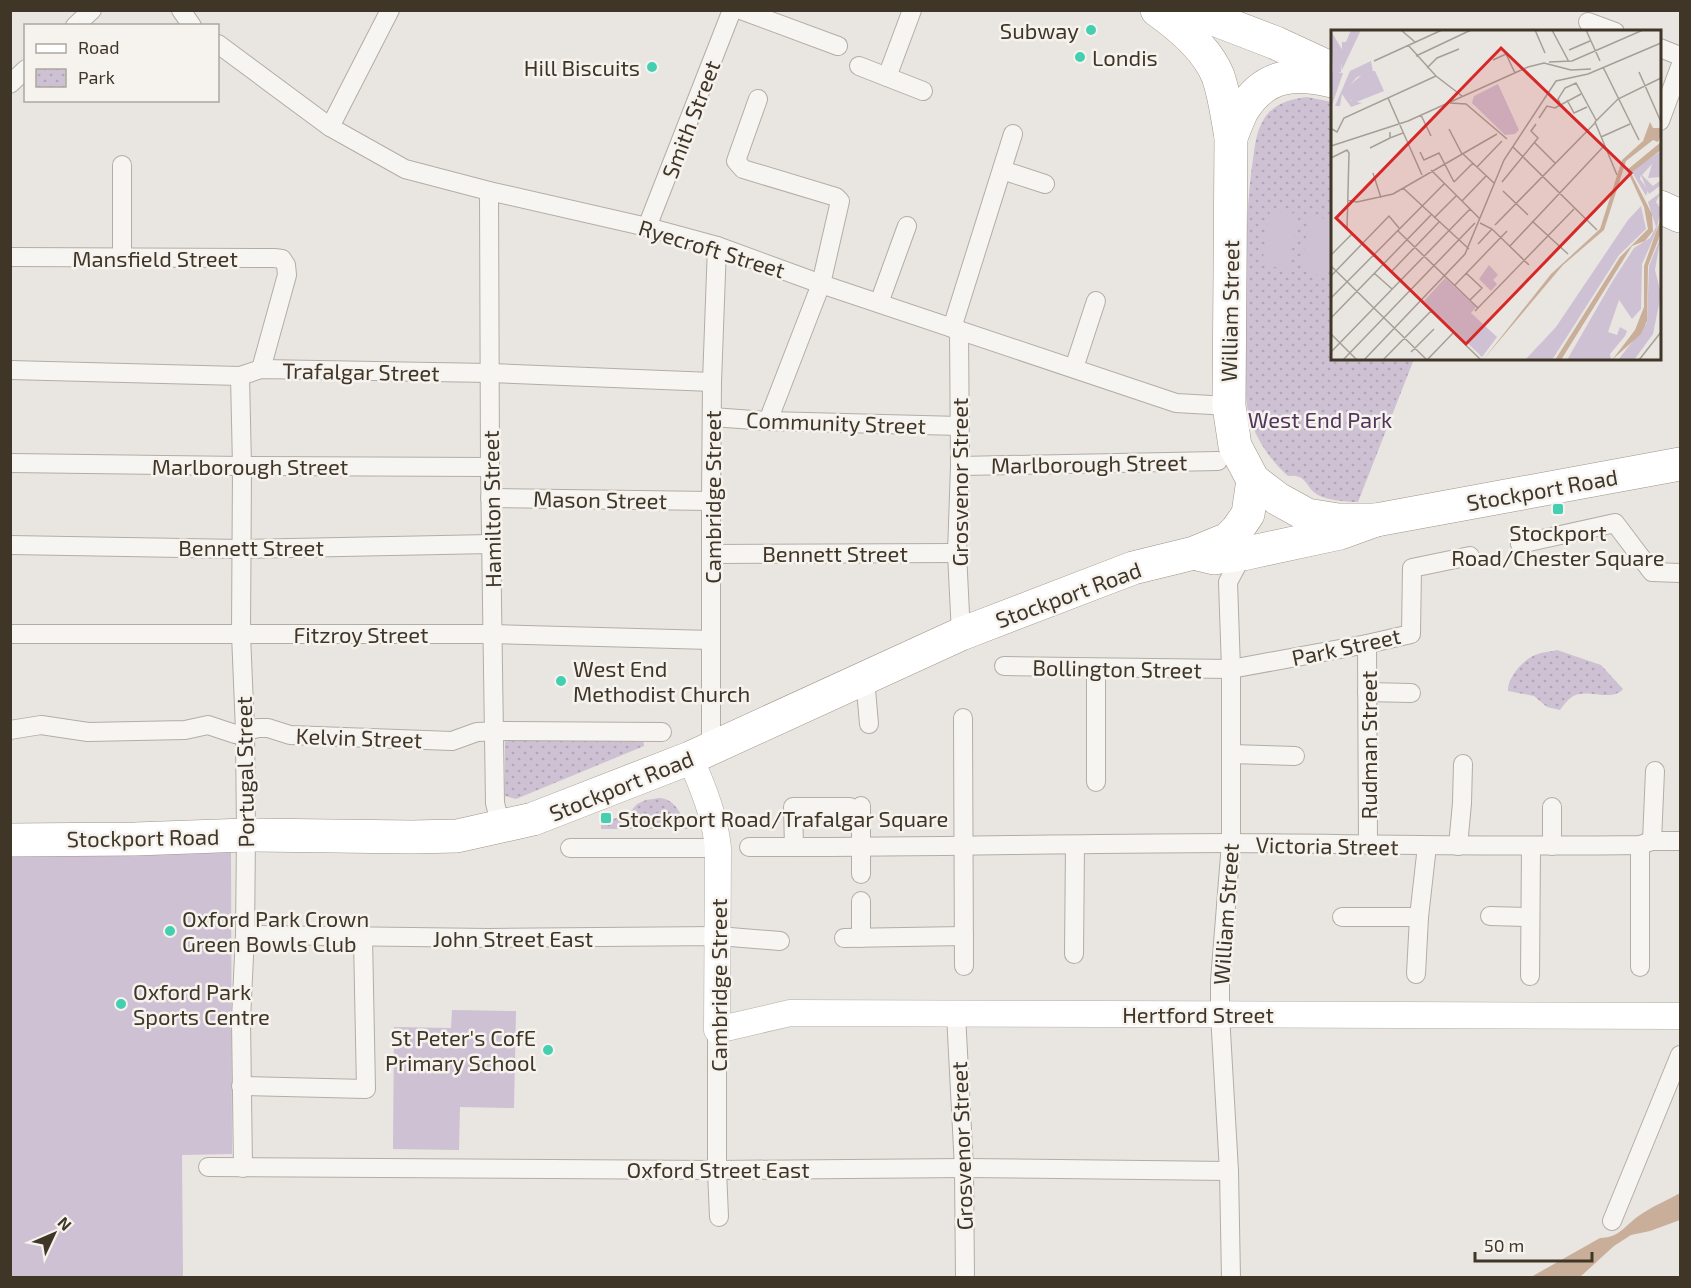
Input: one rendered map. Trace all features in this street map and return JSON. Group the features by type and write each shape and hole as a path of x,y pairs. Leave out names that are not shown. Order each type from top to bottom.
{"highway":[{"path":"1157,10 1196,42 1217,74 1224,97 1231,137"},
{"path":"1201,12 1245,23 1276,43 1331,69"},
{"path":"1231,137 1242,111 1254,95 1276,79 1297,75 1331,81"},
{"name":"William Street","path":"1231,137 1228,406 1235,446 1253,480"},
{"path":"1661,208 1680,216"},
{"name":"Stockport Road","path":"1194,553 1214,558 1243,554 1340,533 1376,520 1680,464"},
{"path":"1253,480 1278,499 1307,515 1338,520 1376,520"},
{"name":"Stockport Road","path":"10,840 246,835 457,836 533,819 701,753 961,634 1133,568 1194,553 1228,539 1248,514 1253,480"}],"street":[{"path":"77,24 92,10"},
{"path":"181,10 191,24"},
{"path":"330,127 390,10"},
{"name":"Smith Street","path":"647,227 732,10"},
{"path":"741,10 838,46"},
{"path":"887,77 912,10"},
{"path":"1588,22 1610,30"},
{"name":"Ryecroft Street","path":"219,45 330,127 405,169 717,246 821,284 1166,400 1176,403 1228,406"},
{"path":"1661,49 1680,56"},
{"path":"859,66 923,91"},
{"path":"1661,116 1680,67"},
{"path":"758,99 736,161 743,169 840,201 821,284 768,421"},
{"name":"Grosvenor Street","path":"961,634 957,553 960,426 956,329 1013,134"},
{"path":"122,165 122,258"},
{"path":"1002,170 1045,184"},
{"name":"Hamilton Street","path":"489,191 490,498 495,803 501,827"},
{"path":"879,303 907,226"},
{"name":"Cambridge Street","path":"717,246 712,382 711,640 701,753 701,783 716,830 718,848 717,1170 719,1217"},
{"name":"Mansfield Street","path":"10,257 282,259 287,275 261,369"},
{"path":"1074,368 1096,301"},
{"name":"Trafalgar Street","path":"10,370 240,376 261,369 490,373 712,382"},
{"name":"Portugal Street","path":"240,376 241,634 246,835 241,1020 243,1168"},
{"name":"Community Street","path":"712,417 768,421 960,426"},
{"name":"Marlborough Street","path":"960,466 1218,461"},
{"name":"Marlborough Street","path":"10,463 490,467"},
{"name":"Mason Street","path":"490,498 711,501"},
{"path":"1520,544 1615,523 1652,572 1680,573"},
{"name":"Bennett Street","path":"10,545 241,549 491,544"},
{"name":"Bennett Street","path":"712,554 957,553"},
{"name":"William Street","path":"1231,1278 1229,1171 1220,981 1231,843 1231,669 1228,582 1243,554"},
{"name":"Park Street","path":"1231,669 1411,634 1412,568 1470,556"},
{"name":"Fitzroy Street","path":"10,634 493,634 711,640"},
{"name":"Rudman Street","path":"1368,644 1368,845"},
{"name":"Bollington Street","path":"1004,666 1231,669"},
{"path":"1096,668 1096,782"},
{"path":"865,678 869,724"},
{"path":"1367,692 1411,693"},
{"path":"963,718 964,966"},
{"name":"Kelvin Street","path":"10,730 41,725 88,732 192,729 208,725 235,734 268,728 290,735 452,741 477,732 662,732"},
{"path":"1231,754 1295,756"},
{"path":"1458,846 1463,764"},
{"path":"1640,967 1646,843 1654,771"},
{"path":"794,847 793,807 856,806 861,847 861,874"},
{"path":"1552,807 1552,846"},
{"name":"Victoria Street","path":"749,847 1231,843 1531,847 1680,841"},
{"path":"1074,954 1075,845"},
{"path":"1416,974 1419,917 1427,846"},
{"path":"1530,976 1531,847"},
{"path":"570,848 718,848"},
{"path":"861,902 853,938 964,936"},
{"path":"1490,916 1530,917"},
{"path":"1342,917 1419,917"},
{"name":"John Street East","path":"245,935 489,939 718,936 780,941"},
{"path":"241,1086 366,1089 363,938"},
{"name":"Hertford Street","path":"717,1030 790,1013 1680,1016"},
{"name":"Grosvenor Street","path":"956,1014 964,1168 965,1278"},
{"path":"1612,1221 1680,1055"},
{"name":"Oxford Street East","path":"208,1167 717,1170 964,1168 1229,1171"}],"green space":[{"name":"West End Park","path":"1307,97 1331,102 1331,360 1414,360 1358,502 1324,497 1315,493 1302,478 1288,476 1275,463 1260,441 1252,425 1247,405 1246,242 1250,180 1259,128 1272,110 1288,101"},
{"path":"1270,210 1298,214 1289,269 1262,265"},
{"path":"1309,216 1331,220 1328,276 1301,271"},
{"path":"1557,650 1601,665 1623,689 1614,694 1585,693 1573,696 1560,710 1547,707 1534,696 1508,691 1510,681 1524,662 1536,655"},
{"path":"505,738 643,739 644,746 516,799 505,796"},
{"path":"660,798 675,805 689,829 601,829 601,825 631,811 637,804"},
{"name":"Oxford Park Sports Centre","path":"231,852 232,1154 182,1155 183,1277 11,1277 10,854"},
{"path":"452,1010 516,1011 514,1108 460,1107 459,1150 393,1149 394,1027 451,1028"}],"shaded area":[{"path":"1680,1193 1680,1220 1631,1235 1614,1246 1580,1277 1531,1277 1600,1238 1613,1236 1652,1207"}],"place":[{"name":"Subway","path":"1091,30"},
{"name":"Londis","path":"1080,57"},
{"name":"Hill Biscuits","path":"652,67"},
{"name":"Stockport Road/Chester Square","path":"1558,509"},
{"name":"West End Methodist Church","path":"561,681"},
{"name":"Stockport Road/Trafalgar Square","path":"606,818"},
{"name":"Oxford Park Crown Green Bowls Club","path":"170,931"},
{"name":"Oxford Park Sports Centre","path":"121,1004"},
{"name":"St Peter's CofE Primary School","path":"548,1050"}]}
